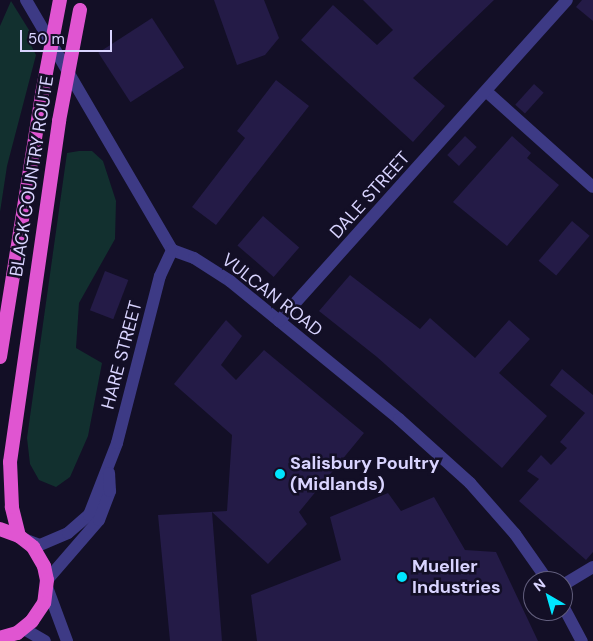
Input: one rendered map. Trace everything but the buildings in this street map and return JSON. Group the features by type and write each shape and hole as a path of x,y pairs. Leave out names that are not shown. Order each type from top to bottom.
{"highway":[{"name":"BLACK COUNTRY ROUTE","path":"0,357 42,94 60,0"},
{"name":"BLACK COUNTRY ROUTE","path":"21,537 12,507 10,462 59,121 81,5"},
{"path":"0,529 21,537 41,558 47,584 39,613 24,629 0,638"}],"street":[{"path":"26,0 172,250"},
{"name":"DALE STREET","path":"279,321 487,92 567,0"},
{"path":"487,92 593,187"},
{"name":"VULCAN ROAD","path":"172,250 194,258 279,321 400,419 470,483 515,534 541,571"},
{"name":"HARE STREET","path":"21,537 40,545 68,532 89,515 108,470 160,276 172,250"},
{"name":"HARE STREET","path":"47,584 99,520 110,491 108,470"},
{"path":"573,579 593,567"},
{"path":"47,584 67,641"},
{"path":"571,621 582,641"},
{"path":"24,629 45,641"}],"green space":[{"path":"11,1 29,30 30,43 36,55 7,166 0,212 0,26"},
{"path":"92,151 103,161 116,201 115,239 79,303 76,348 102,363 88,436 70,477 56,487 39,480 30,464 27,438 67,153"}],"place":[{"name":"Salisbury Poultry (Midlands)","path":"280,474"},
{"name":"Mueller Industries","path":"402,577"}]}
